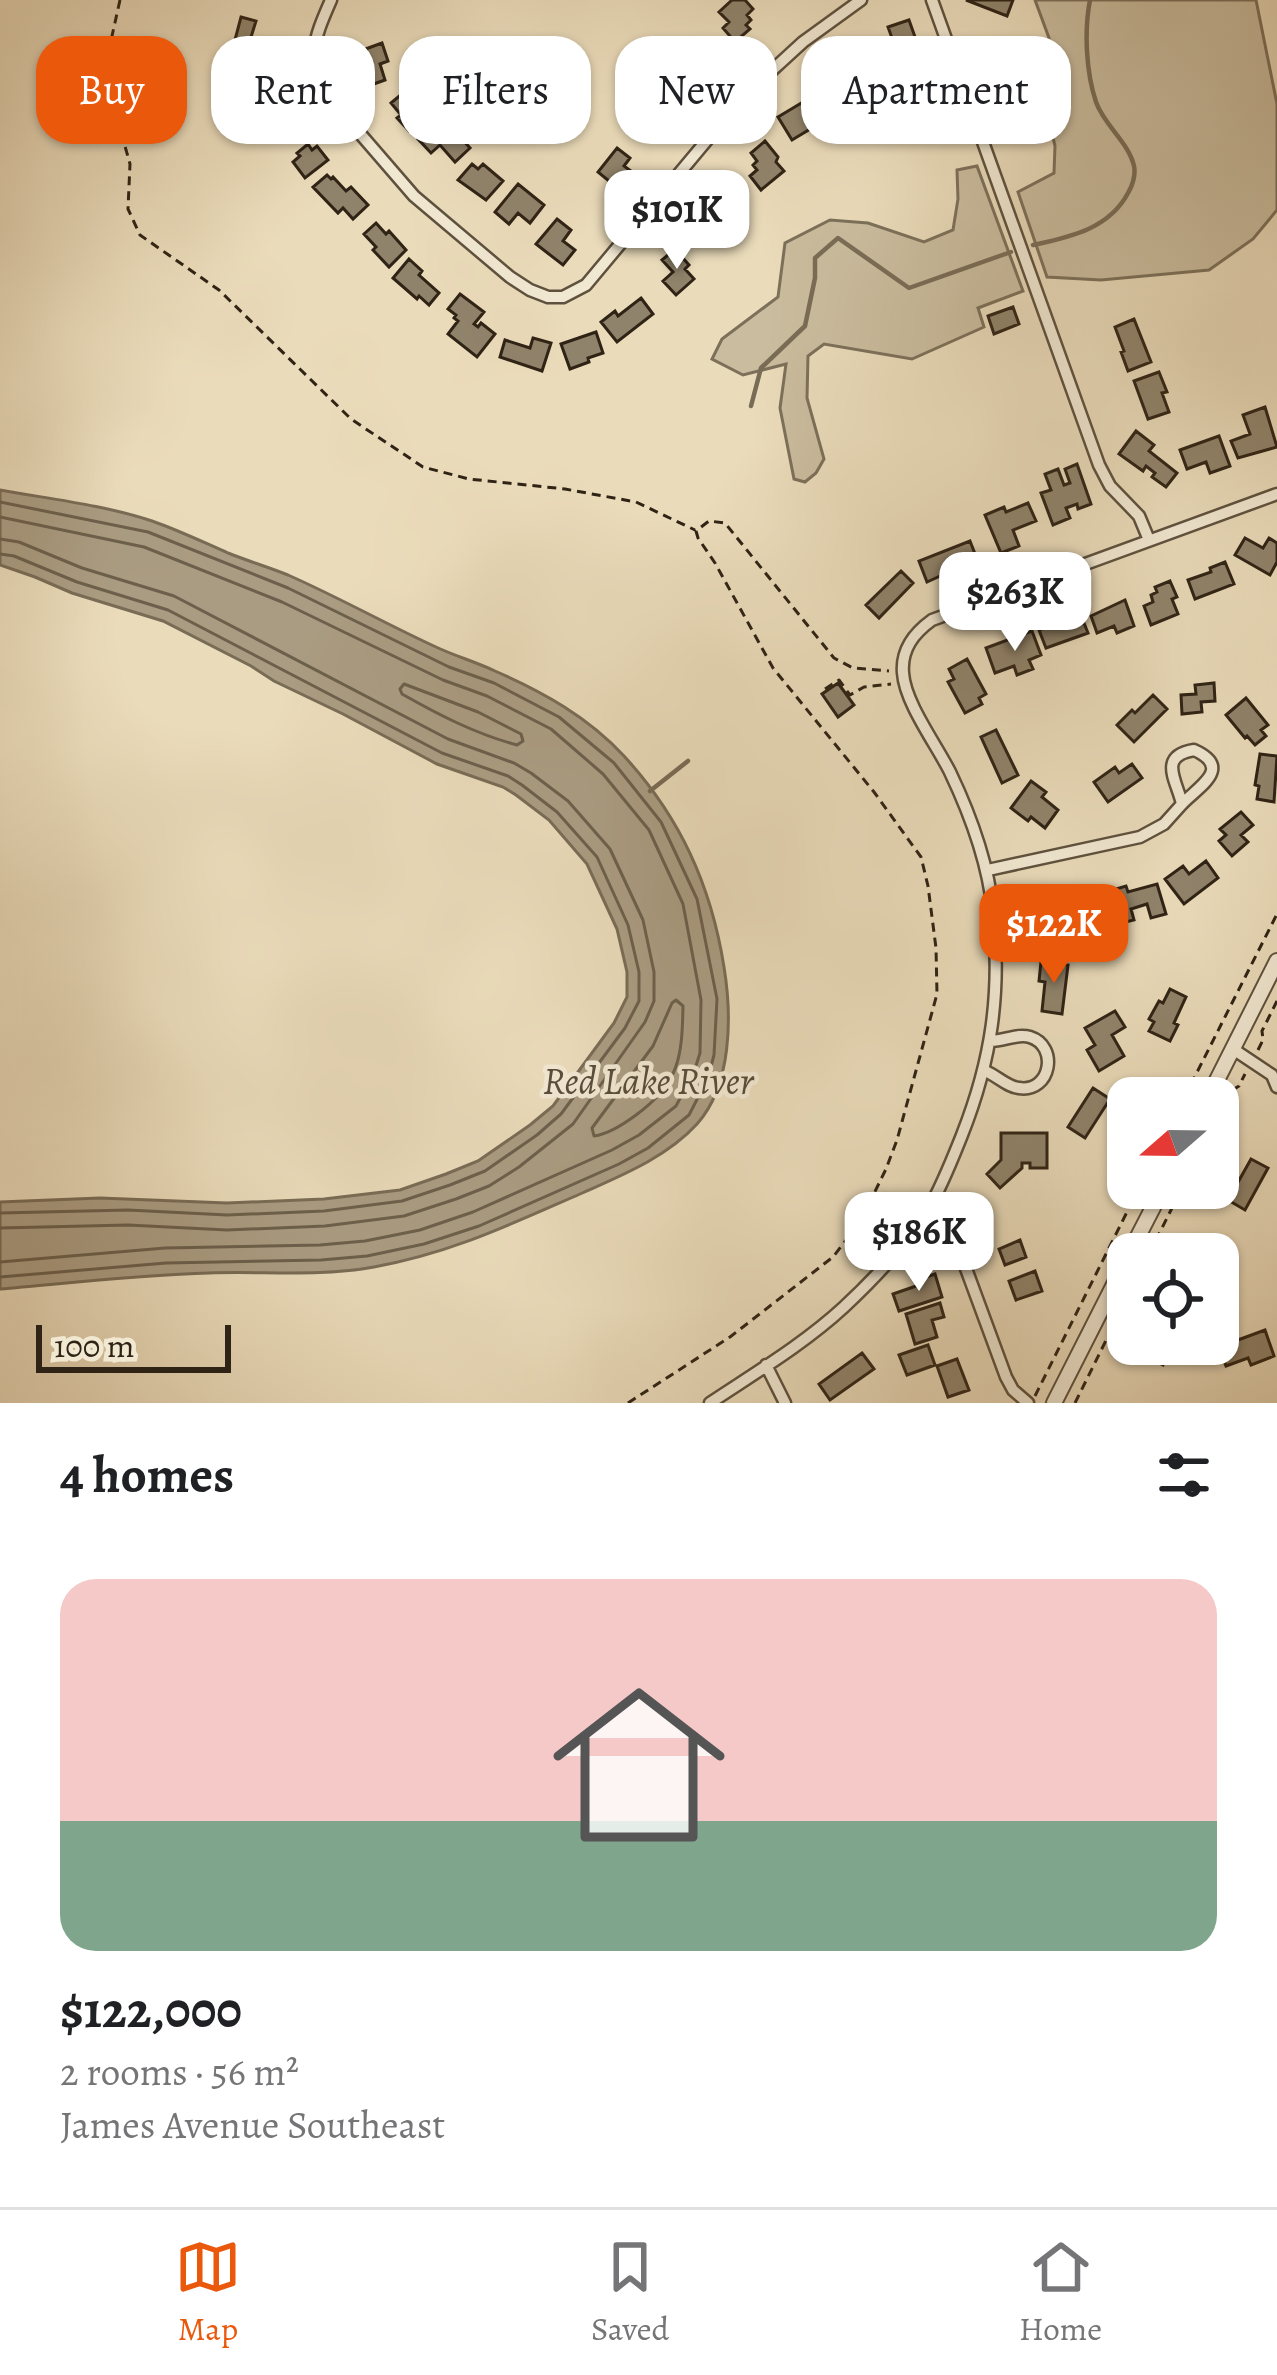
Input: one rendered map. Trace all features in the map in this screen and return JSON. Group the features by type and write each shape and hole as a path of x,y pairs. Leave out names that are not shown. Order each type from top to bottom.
{"street":[{"path":"331,0 313,52 314,67 332,100 430,212 530,290 548,297 563,297 586,285 743,97 803,42 861,0"},
{"path":"932,0 1094,453 1110,486 1139,515 1149,540"},
{"path":"710,1403 812,1334 902,1245 949,1169 985,1071 997,969 988,870 959,792 903,676 903,657 913,637 932,620 1277,494"},
{"path":"988,870 1140,837 1164,824 1211,775 1210,762 1200,752 1187,751 1173,763 1172,776 1182,804"},
{"path":"1218,1077 1277,961"},
{"path":"985,1071 1022,1089 1039,1084 1048,1069 1047,1052 1035,1039 1018,1036 992,1041"},
{"path":"1232,1049 1272,1075 1277,1088"},
{"path":"927,1211 954,1236 1006,1377 1013,1390 1030,1403"},
{"path":"1054,1403 1107,1298"},
{"path":"766,1365 785,1403"}],"path":[{"path":"120,0 112,36 110,93 130,164 128,209 140,235 219,290 351,418 422,467 469,479 636,502 696,531 773,668 921,857 937,962 937,994 897,1140 860,1222 833,1257 730,1337 628,1403"},
{"path":"696,531 709,521 725,523 834,658 861,670 903,676"},
{"path":"825,689 839,680 850,694 903,676"},
{"path":"1195,1077 1277,914"},
{"path":"1030,1403 1127,1209"},
{"path":"1075,1403 1107,1338"}],"shaded area":[{"path":"1035,0 1256,0 1277,104 1277,210 1253,239 1209,270 1101,280 1047,277 1018,192 1054,173 1055,144 1071,144 1071,36 1048,36"},
{"path":"977,166 1023,291 978,308 984,327 912,359 824,344 808,356 807,398 824,459 805,482 794,479 780,408 786,364 743,375 712,359 722,339 778,297 785,243 830,220 868,223 924,242 953,230 957,170"}],"water":[{"name":"Red Lake River","path":"0,490 134,515 288,575 530,688 610,742 644,779 677,828 701,880 718,937 727,986 727,1049 717,1090 697,1124 657,1156 611,1180 479,1237 402,1261 333,1272 183,1274 0,1289 0,1202 324,1199 400,1190 478,1161 553,1106 614,1023 627,997 627,972 617,929 587,864 549,820 503,787 437,764 163,621 0,565"}],"building":[{"path":"732,0 745,0 753,9 747,15 750,29 742,36 730,36 723,28 729,22 719,12"},
{"path":"966,0 1013,0 1007,16"},
{"path":"241,17 256,21 251,36 236,36"},
{"path":"909,20 915,36 891,36 888,27"},
{"path":"382,43 388,61 380,64 385,80 375,84 375,46"},
{"path":"801,103 801,135 792,140 778,117"},
{"path":"308,144 312,150 317,146 328,160 305,178 293,162 300,156 297,153"},
{"path":"423,144 466,144 470,148 455,162 440,145 431,153"},
{"path":"767,144 784,171 761,190 750,176 757,170 751,153"},
{"path":"617,148 630,158 624,166 635,174 621,191 598,172"},
{"path":"472,164 478,169 483,164 503,181 486,200 458,180"},
{"path":"327,175 346,191 351,187 368,205 353,219 343,208 338,213 313,187"},
{"path":"518,184 544,205 530,223 518,213 509,224 495,212"},
{"path":"723,200 743,222 729,235 722,228 711,238 697,224"},
{"path":"557,219 571,230 563,241 575,250 563,265 536,244"},
{"path":"376,223 406,250 389,267 364,234"},
{"path":"675,249 694,279 676,295 663,281 673,272 662,260"},
{"path":"409,259 439,293 429,305 393,278"},
{"path":"460,294 484,312 474,324 481,323 495,334 477,357 448,334 458,321 448,309"},
{"path":"641,298 653,314 617,342 601,322 615,311 618,316"},
{"path":"1013,307 1019,324 994,334 988,316"},
{"path":"1134,319 1151,362 1128,371 1115,327"},
{"path":"596,332 603,353 570,369 561,344"},
{"path":"533,338 551,343 542,371 500,357 505,340 530,348"},
{"path":"1159,372 1169,412 1148,419 1134,381"},
{"path":"1265,407 1277,447 1238,458 1231,441 1250,434 1243,415"},
{"path":"1136,431 1154,445 1149,451 1177,473 1166,487 1146,466 1143,471 1119,454"},
{"path":"1219,436 1230,466 1210,473 1206,462 1187,469 1180,450"},
{"path":"1077,464 1091,504 1066,508 1070,518 1053,525 1041,493 1051,490 1045,474 1058,469 1064,485 1070,483 1065,469"},
{"path":"1028,503 1036,521 1013,530 1019,546 1001,553 985,515"},
{"path":"1245,538 1263,548 1269,538 1277,543 1277,562 1270,575 1235,555"},
{"path":"970,541 977,559 927,582 919,561"},
{"path":"1225,562 1234,584 1195,599 1188,580"},
{"path":"901,571 913,583 879,618 866,605"},
{"path":"1170,581 1178,614 1151,625 1144,606 1153,602 1155,587"},
{"path":"1125,600 1134,626 1117,633 1114,626 1097,633 1091,616"},
{"path":"1080,613 1088,633 1046,648 1039,630"},
{"path":"1032,631 1041,655 1029,660 1033,669 1017,675 1014,666 995,673 986,648"},
{"path":"967,659 986,694 979,698 982,704 965,713 948,682 954,679 949,669"},
{"path":"838,683 854,705 838,717 822,694"},
{"path":"1214,683 1215,701 1201,702 1202,712 1182,714 1181,695 1196,694 1195,685"},
{"path":"1153,695 1167,709 1134,742 1117,725"},
{"path":"1246,698 1268,725 1261,730 1266,736 1255,745 1226,715"},
{"path":"996,730 1018,775 1002,783 981,737"},
{"path":"1260,754 1277,756 1274,802 1257,799"},
{"path":"1132,764 1142,778 1108,802 1094,782 1115,767 1119,773"},
{"path":"1031,781 1058,810 1045,828 1011,808"},
{"path":"1241,812 1253,825 1241,835 1248,842 1232,856 1219,841 1226,835 1220,829"},
{"path":"1206,861 1218,878 1184,904 1165,879 1183,866 1189,874"},
{"path":"1157,884 1166,914 1151,918 1147,904 1131,909 1134,920 1118,924 1109,891 1126,886 1128,892"},
{"path":"1060,892 1084,921 1061,940 1048,924 1058,915 1047,902"},
{"path":"1041,962 1068,965 1062,1014 1042,1011"},
{"path":"1170,989 1186,997 1170,1041 1149,1031 1154,1022 1149,1019"},
{"path":"1115,1011 1125,1027 1112,1035 1124,1056 1099,1071 1087,1050 1095,1045 1085,1028"},
{"path":"1093,1088 1107,1097 1085,1138 1068,1127"},
{"path":"1001,1133 1047,1133 1047,1168 1022,1163 1000,1188 987,1174 1001,1160"},
{"path":"1251,1159 1268,1168 1245,1210 1239,1206 1239,1180"},
{"path":"1020,1240 1026,1257 1005,1265 999,1249"},
{"path":"1035,1271 1042,1291 1016,1300 1009,1281"},
{"path":"935,1274 942,1297 899,1311 893,1294"},
{"path":"940,1303 944,1317 932,1320 937,1337 915,1344 906,1314"},
{"path":"1265,1330 1274,1356 1251,1365 1248,1358 1239,1361 1239,1340"},
{"path":"928,1345 935,1365 907,1375 899,1355"},
{"path":"862,1353 874,1369 830,1400 819,1384"},
{"path":"957,1359 969,1390 948,1397 937,1366"}],"waterway":[{"path":"1033,245 1099,223 1120,205 1133,181 1131,158 1100,110 1093,90 1087,51 1090,0"},
{"path":"751,406 761,368 805,326 815,258 838,238 909,288 1011,252"},
{"path":"650,791 688,761"}]}
